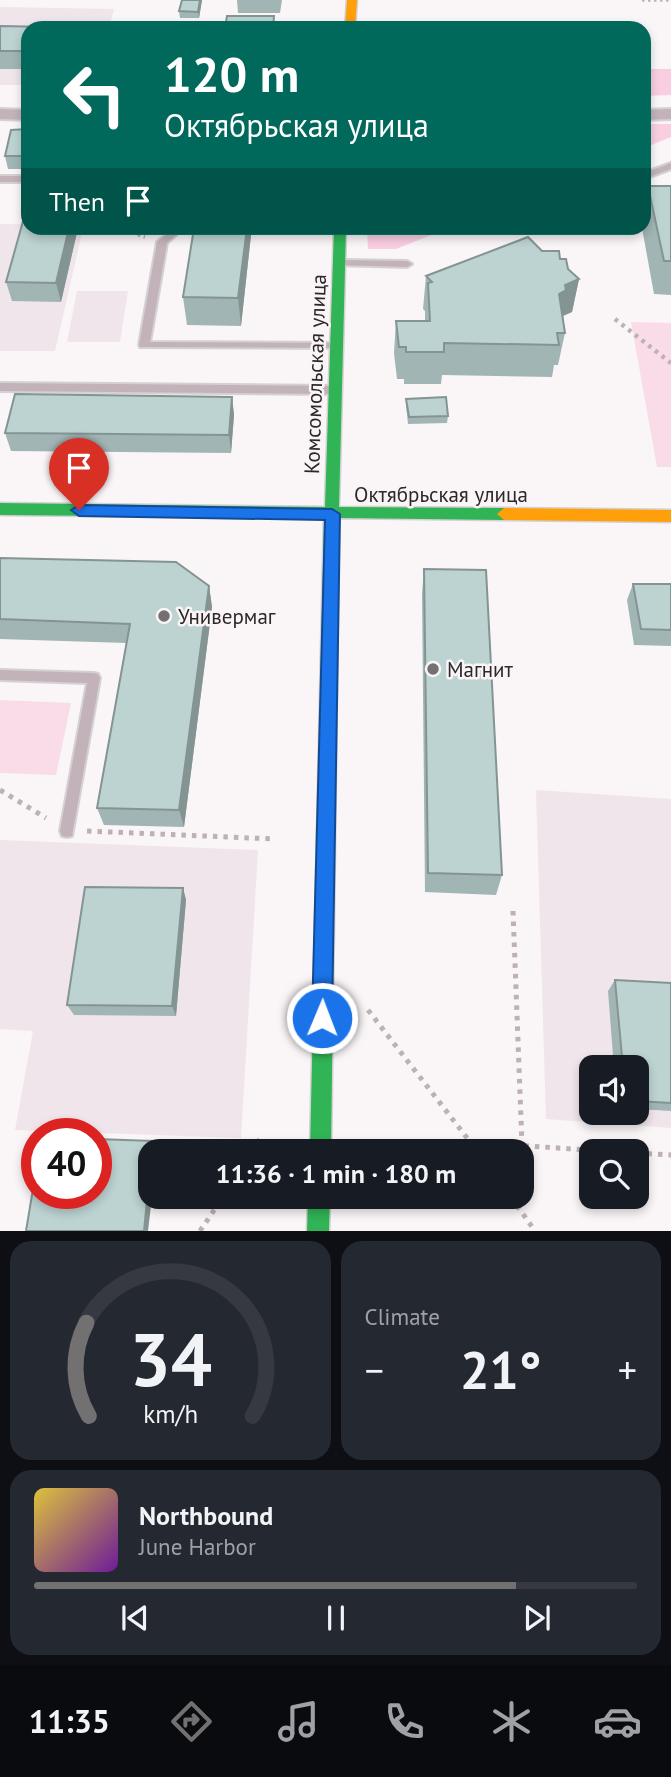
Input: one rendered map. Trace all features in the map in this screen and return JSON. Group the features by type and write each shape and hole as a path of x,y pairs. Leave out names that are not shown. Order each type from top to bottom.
{"street":[{"path":"351,21 352,0"},
{"path":"0,114 21,115"},
{"path":"651,115 671,114"},
{"name":"Комсомольская улица","path":"320,1139 334,390 340,235"},
{"name":"Октябрьская улица","path":"0,509 671,516"},
{"path":"318,1231 319,1209"}],"lane":[{"path":"651,173 671,166"},
{"path":"0,179 21,179"},
{"path":"170,235 162,242 144,345 335,346"},
{"path":"339,263 407,264"},
{"path":"0,387 334,390"},
{"path":"0,675 94,678 67,831"}],"path":[{"path":"642,0 671,0"},
{"path":"615,319 671,363"},
{"path":"0,790 67,831 275,839"},
{"path":"513,911 522,1139"},
{"path":"368,1010 469,1139"},
{"path":"534,1146 579,1149"},
{"path":"649,1154 671,1155"},
{"path":"201,1231 215,1209"},
{"path":"519,1209 535,1231"}],"shaded area":[{"path":"0,7 114,9 111,21 21,21 21,85 0,85"},
{"path":"651,69 671,69 671,95 651,96"},
{"path":"651,124 671,124 671,137 651,145"},
{"path":"0,224 21,224 21,235 81,235 55,351 0,351"},
{"path":"367,235 431,235 396,249 368,249"},
{"path":"77,291 128,291 120,342 67,342"},
{"path":"631,322 671,323 671,467 657,467"},
{"path":"0,700 71,703 56,775 0,773"},
{"path":"536,790 671,799 671,1128 629,1125 649,1125 649,1055 579,1055 579,1121 546,1119"},
{"path":"0,840 258,850 241,1138 112,1133 112,1118 21,1118 21,1130 15,1130 33,1031 0,1029"}],"building":[{"path":"182,0 200,0 198,12 179,11"},
{"path":"227,16 274,16 274,21 226,21"},
{"path":"0,26 21,26 21,51 0,51"},
{"path":"21,129 21,156 5,156 11,130"},
{"path":"651,186 671,186 671,261 664,261 651,200"},
{"path":"21,228 21,235 67,235 56,283 6,282"},
{"path":"193,235 246,235 238,298 183,297"},
{"path":"528,237 542,251 559,251 560,259 566,259 568,269 579,279 565,285 566,290 559,294 565,333 557,333 559,345 444,343 444,352 406,352 406,347 399,347 396,321 430,321 428,283 432,282 426,276"},
{"path":"15,394 232,397 229,435 5,433"},
{"path":"446,397 448,416 409,417 406,399"},
{"path":"0,558 176,562 209,586 179,810 97,808 130,624 0,619"},
{"path":"424,569 486,570 502,875 428,873"},
{"path":"633,584 671,584 671,630 641,629"},
{"path":"85,887 183,888 172,1006 67,1005"},
{"path":"615,980 671,983 671,1103 649,1102 649,1055 622,1055"},
{"path":"112,1140 138,1140 138,1209 146,1209 144,1231 26,1231 30,1209 112,1209"}],"traffic: fast":[{"path":"320,1139 334,390 340,235"},
{"path":"0,509 504,514"},
{"path":"318,1231 319,1209"}],"traffic: slow":[{"path":"350,21 352,0"},
{"path":"504,514 671,516"}],"place":[{"name":"Универмаг","path":"164,616"},
{"name":"Магнит","path":"433,669"}],"route":[{"path":"79,510 332,514 322,1018"}]}
